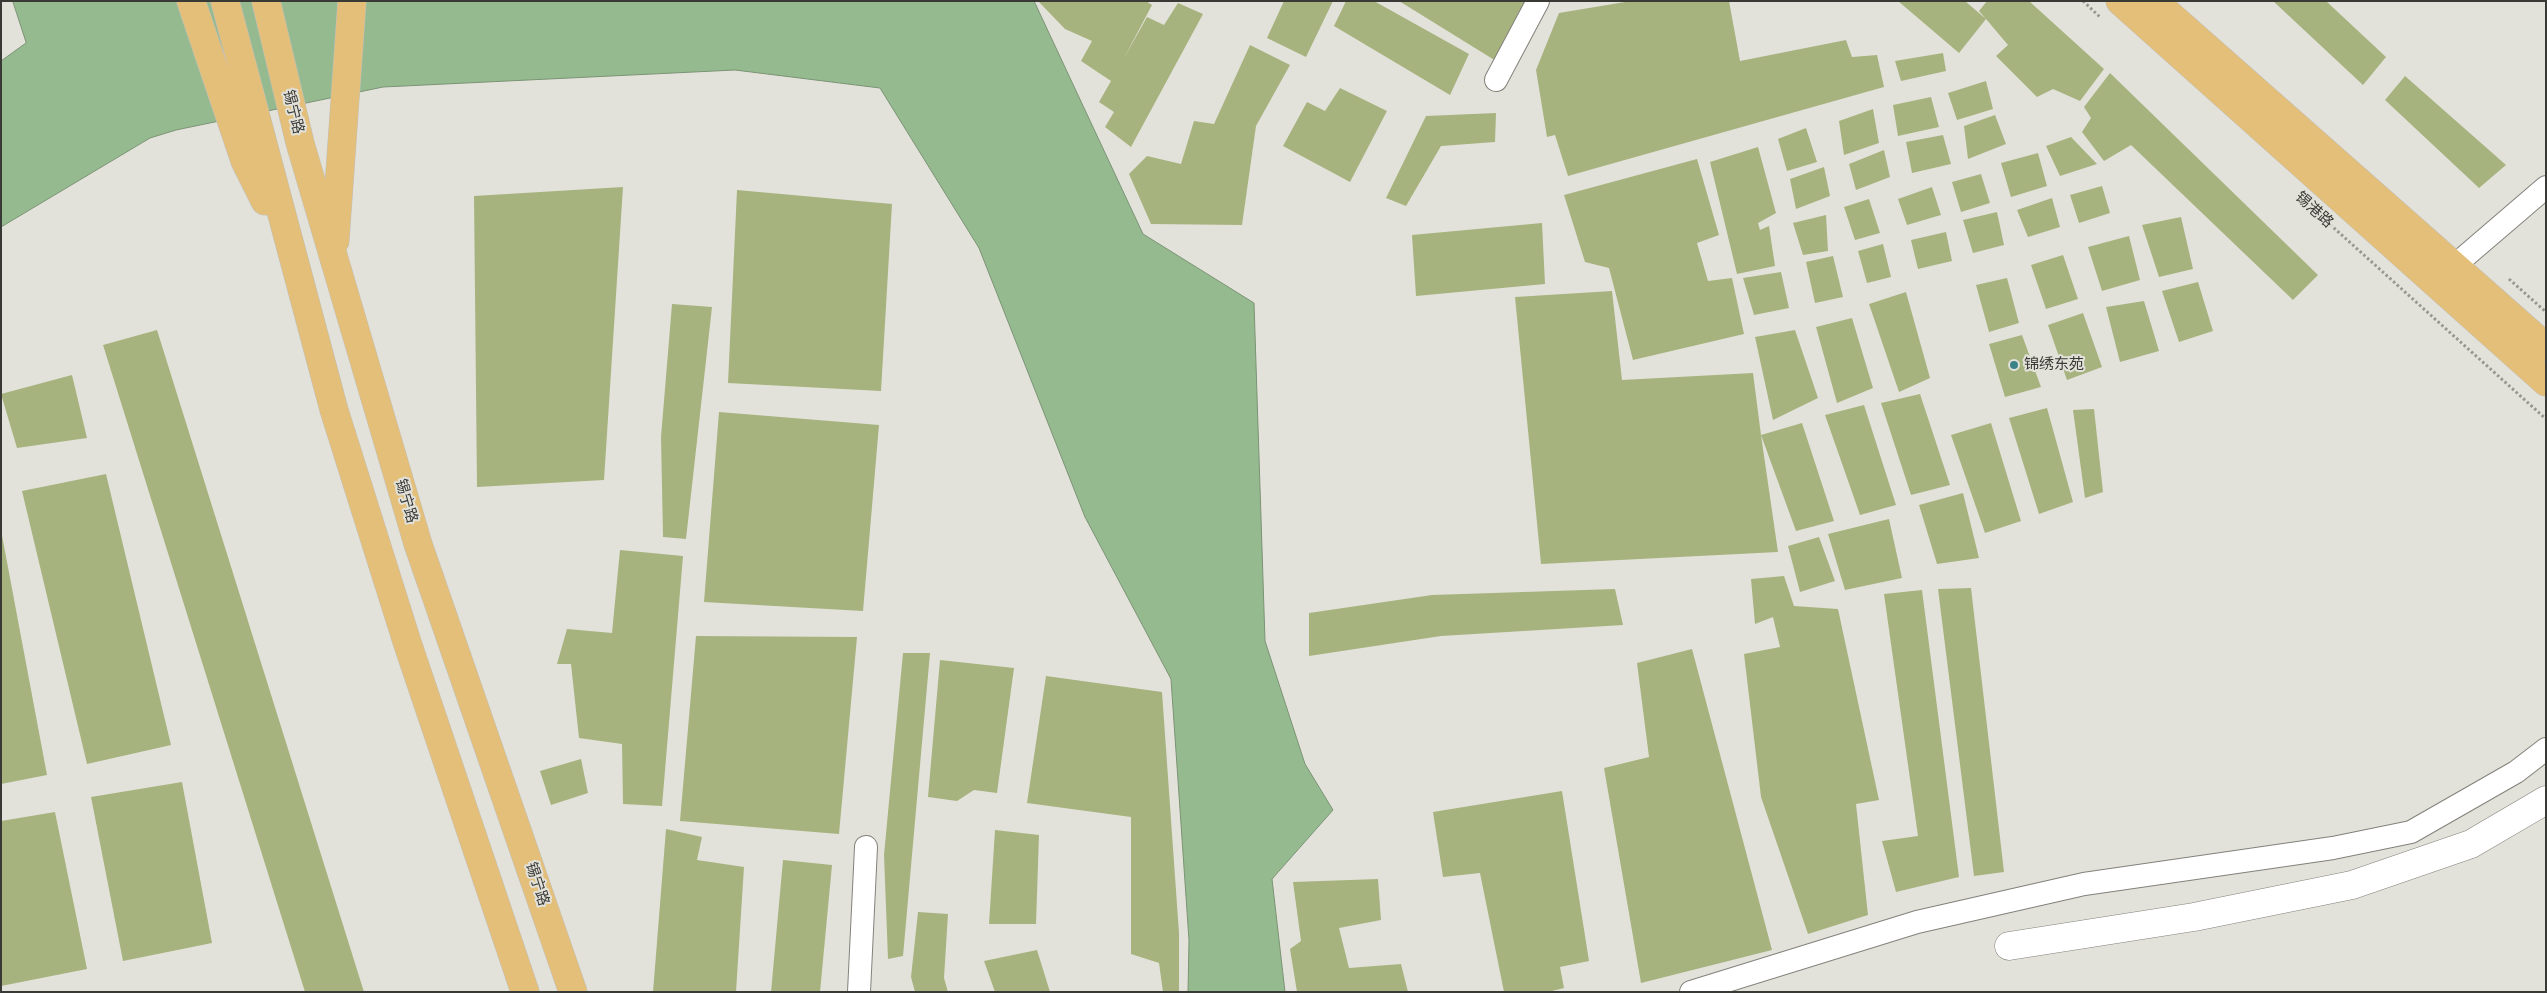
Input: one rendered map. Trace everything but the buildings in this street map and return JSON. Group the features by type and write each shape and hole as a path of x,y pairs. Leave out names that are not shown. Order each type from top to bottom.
{"main road":[{"path":"191,1 254,155 294,261 334,410 404,633 525,992"},
{"path":"225,1 254,155"},
{"name":"锡宁路","path":"266,1 300,143 418,544 573,992"},
{"path":"334,258 352,1"},
{"path":"2154,1 2546,347"},
{"name":"锡港路","path":"2112,11 2546,382"}],"street":[{"path":"1496,80 1538,1"},
{"path":"2454,266 2546,187"},
{"path":"1690,992 1917,922 2084,884 2333,848 2411,832 2516,772 2546,749"},
{"path":"2009,946 2194,917 2352,885 2470,844 2546,800"},
{"path":"859,992 866,847"}],"path":[{"path":"2083,1 2112,11"},
{"name":"锡港路","path":"2303,200 2546,418"}],"shaded area":[{"path":"13,1 1034,1 1143,234 1254,303 1265,641 1305,764 1333,810 1272,879 1285,992 1188,992 1189,940 1171,679 1085,517 979,248 880,88 735,70 383,87 176,130 150,138 1,227 1,61 26,43"}],"place":[{"name":"锦绣东苑","path":"2014,365"}]}
